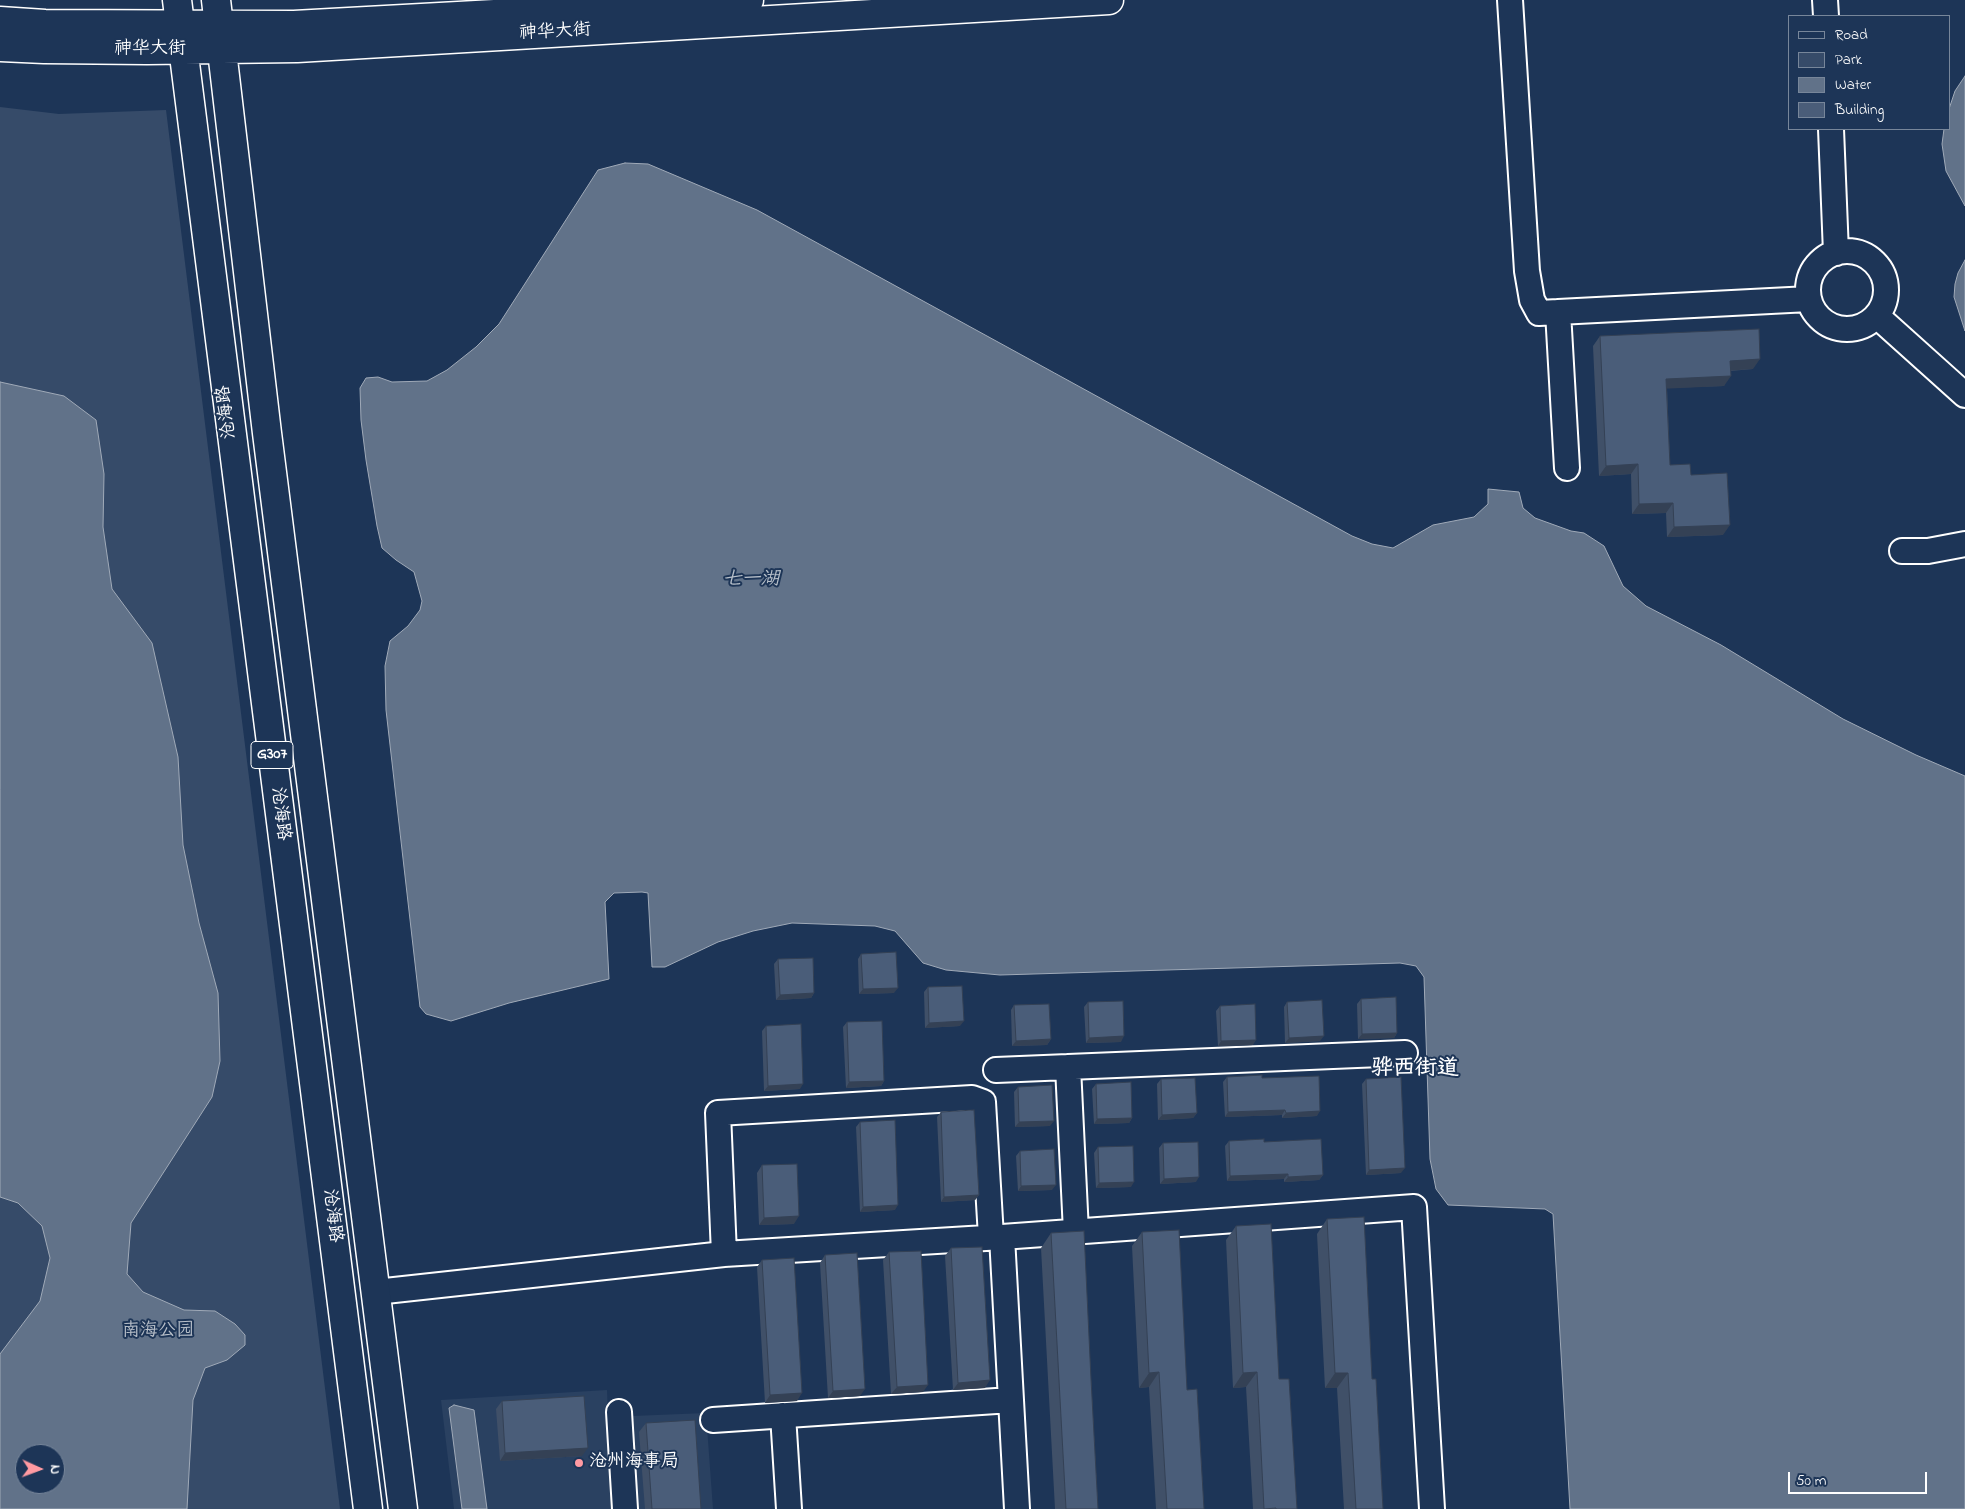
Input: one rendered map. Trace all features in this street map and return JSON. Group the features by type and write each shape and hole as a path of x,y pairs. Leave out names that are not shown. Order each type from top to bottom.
{"main road":[{"name":"神华大街","path":"0,21 45,24 294,25 749,0"},
{"name":"神华大街","path":"220,25 298,48 1109,0"},
{"name":"神华大街","path":"0,47 44,49 180,25"},
{"name":"沧海路","path":"180,25 368,1509"},
{"name":"沧海路","path":"220,25 267,434 403,1509"}],"street":[{"path":"1510,0 1527,271 1532,300 1539,313 1809,299"},
{"path":"1825,0 1826,15"},
{"path":"1831,130 1836,253"},
{"path":"1853,252 1863,254 1872,260 1884,277 1886,293 1882,308 1877,316 1868,324 1858,328 1848,330 1827,324 1819,317 1809,299 1808,290 1812,272 1824,258 1836,253 1853,252"},
{"path":"1558,312 1567,468"},
{"path":"1877,316 1965,395"},
{"path":"1902,551 1928,551 1965,544"},
{"path":"996,1070 1405,1053"},
{"path":"1068,1067 1076,1232"},
{"path":"724,1254 718,1113 972,1098 983,1102 1011,1400 1017,1509"},
{"path":"376,1292 724,1254 1076,1232 1414,1207 1432,1509"},
{"path":"713,1420 1011,1400"},
{"path":"619,1412 625,1509"},
{"path":"783,1415 789,1509"}],"shaded area":[{"name":"沧州海事局","path":"607,1390 608,1417 706,1413 713,1509 454,1509 441,1400"}],"green space":[{"name":"南海公园","path":"0,107 59,114 166,110 340,1509 0,1509"}],"water":[{"path":"1965,76 1965,206 1946,171 1942,144 1944,130 1950,130 1950,106 1955,91"},
{"name":"七一湖","path":"625,163 648,164 757,210 1352,536 1372,544 1393,548 1433,525 1474,517 1488,504 1488,489 1519,492 1523,508 1535,518 1571,531 1584,533 1604,546 1623,586 1646,606 1721,645 1843,719 1916,755 1965,776 1965,1509 1570,1509 1553,1214 1545,1209 1448,1205 1436,1189 1430,1159 1424,977 1416,966 1400,963 1000,975 946,970 923,963 895,931 875,926 792,923 753,931 718,942 665,967 652,967 648,893 614,893 605,902 609,979 509,1003 451,1021 426,1014 420,1007 386,710 385,666 390,641 408,626 420,610 422,601 414,572 382,548 366,460 361,420 360,388 366,378 378,377 392,382 427,381 447,370 476,347 499,324 598,170"},
{"path":"1965,260 1965,331 1954,297 1958,273"},
{"path":"0,382 64,396 96,420 104,474 103,527 112,589 152,643 178,757 183,845 199,923 218,993 220,1061 212,1097 131,1223 127,1274 143,1292 184,1310 215,1311 235,1324 245,1335 245,1345 227,1360 205,1368 193,1400 187,1509 0,1509 0,1354 40,1301 50,1258 42,1226 18,1203 0,1197"},
{"path":"454,1405 474,1410 487,1509 462,1509 449,1408"}],"building":[{"path":"1759,329 1760,359 1730,361 1731,376 1666,379 1670,465 1690,464 1691,475 1727,473 1730,525 1674,527 1673,503 1639,504 1638,464 1606,466 1600,336"},
{"path":"896,952 898,988 863,989 861,954"},
{"path":"813,958 814,993 780,995 778,959"},
{"path":"962,986 964,1021 929,1023 928,987"},
{"path":"1396,997 1397,1033 1362,1034 1361,999"},
{"path":"1322,1000 1324,1036 1289,1038 1287,1002"},
{"path":"1123,1001 1124,1036 1089,1038 1088,1002"},
{"path":"1049,1004 1051,1039 1016,1041 1014,1005"},
{"path":"1255,1004 1256,1040 1221,1041 1220,1006"},
{"path":"882,1021 884,1081 849,1082 847,1022"},
{"path":"801,1024 803,1084 768,1086 766,1026"},
{"path":"1262,1075 1262,1078 1319,1076 1320,1111 1286,1113 1285,1110 1228,1112 1227,1077"},
{"path":"1401,1077 1405,1168 1369,1170 1366,1079"},
{"path":"1195,1078 1197,1113 1162,1115 1161,1079"},
{"path":"1131,1082 1132,1118 1097,1119 1096,1084"},
{"path":"1052,1085 1054,1121 1019,1122 1018,1087"},
{"path":"974,1110 979,1195 944,1197 941,1112"},
{"path":"895,1120 898,1205 863,1207 860,1122"},
{"path":"1264,1139 1264,1142 1321,1139 1323,1175 1288,1177 1288,1174 1230,1176 1229,1141"},
{"path":"1198,1142 1199,1177 1164,1179 1163,1143"},
{"path":"1133,1146 1134,1182 1099,1183 1098,1147"},
{"path":"1054,1149 1056,1185 1021,1186 1020,1151"},
{"path":"797,1164 799,1216 764,1218 762,1165"},
{"path":"1364,1217 1372,1379 1376,1379 1383,1509 1356,1509 1348,1373 1335,1373 1327,1219"},
{"path":"1271,1224 1279,1379 1289,1379 1297,1509 1264,1509 1257,1372 1243,1373 1236,1226"},
{"path":"1179,1230 1187,1390 1197,1389 1204,1509 1167,1509 1159,1372 1149,1373 1142,1232"},
{"path":"1084,1231 1098,1509 1066,1509 1051,1233"},
{"path":"982,1247 990,1380 958,1383 951,1248"},
{"path":"921,1251 928,1385 897,1387 889,1252"},
{"path":"857,1253 865,1389 833,1391 825,1255"},
{"path":"794,1258 802,1393 770,1395 762,1260"},
{"path":"584,1396 588,1448 505,1453 502,1401"},
{"path":"695,1420 701,1509 652,1509 646,1423"}],"place":[{"name":"沧州海事局","path":"579,1463"}],"district":[{"name":"骅西街道","path":"1415,1070"}]}
